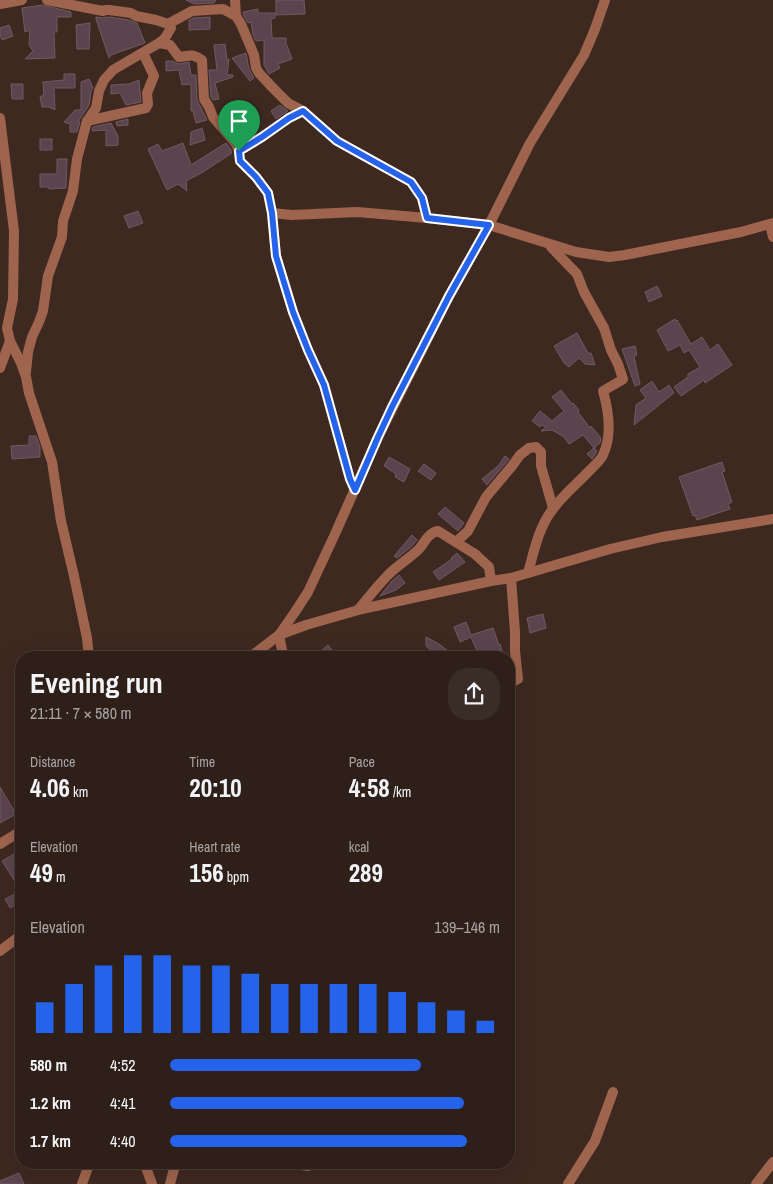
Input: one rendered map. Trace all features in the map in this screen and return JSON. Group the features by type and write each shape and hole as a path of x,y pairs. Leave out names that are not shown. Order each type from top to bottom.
{"street":[{"path":"0,4 22,0"},
{"path":"26,377 28,352 43,311 48,276 62,237 63,221 73,191 77,159 87,121 96,108 98,91 104,80 113,70 159,43 165,38 171,28 168,24 131,13 103,11 47,0"},
{"path":"235,0 236,16"},
{"path":"282,651 279,635 308,592 392,407 449,296 489,225 530,143 584,55 605,0"},
{"path":"168,24 192,12 224,9 236,16 254,55 256,68 259,73 288,103 303,111 337,141 411,182 422,198 427,218"},
{"path":"159,43 170,46 179,57 194,55 202,60 204,99 213,117 236,144 240,161 256,177 268,193 276,256 293,312 324,385 350,479 355,490"},
{"path":"87,121 146,108 148,104 147,93 154,76 143,53"},
{"path":"239,151 303,111"},
{"path":"0,118 14,231 13,300 7,328 10,341 26,377 29,393 52,462 61,522 74,576 88,651"},
{"path":"272,213 292,216 357,212 489,225 576,252 609,257 741,232 772,224 773,237"},
{"path":"528,573 535,545 546,518 553,508 603,456 608,438 609,419 603,391 623,379 604,328 584,292 577,274 548,244"},
{"path":"0,368 10,341"},
{"path":"456,542 468,531 486,497 520,455 529,448 536,447 541,452 541,466 553,508"},
{"path":"258,651 279,635 358,610 511,578 610,549 662,537 773,519"},
{"path":"358,610 387,575 416,551 426,538 435,531 475,554 489,567 491,581"},
{"path":"511,578 518,679 515,680"},
{"path":"0,844 15,835"},
{"path":"0,951 15,940"},
{"path":"568,1184 595,1141 613,1092"},
{"path":"756,1184 773,1162"},
{"path":"82,1184 87,1169"},
{"path":"147,1169 152,1184"},
{"path":"170,1184 174,1169"}],"building":[{"path":"186,0 216,0 214,3 194,4"},
{"path":"276,0 304,0 305,14 276,15"},
{"path":"43,5 71,12 71,17 57,17 57,32 54,32 55,58 25,59 33,51 29,45 30,30 25,32 22,8"},
{"path":"258,9 258,13 275,13 275,18 271,19 272,38 286,38 292,59 278,64 280,68 269,74 264,65 264,40 256,41 251,22 248,23 243,14 243,12"},
{"path":"96,17 109,17 137,23 145,43 111,55 109,58"},
{"path":"210,17 210,29 189,30 189,20"},
{"path":"90,23 89,49 77,49 76,25"},
{"path":"9,25 13,36 2,40 0,28"},
{"path":"225,44 227,60 229,59 227,75 233,75 233,77 215,83 219,99 213,100 211,97 209,70 217,70 214,45"},
{"path":"246,53 249,69 254,78 250,81 232,58"},
{"path":"166,61 173,61 179,64 189,62 191,75 196,75 197,100 207,120 196,123 193,111 191,111 191,84 182,85 179,70 166,71"},
{"path":"64,74 75,74 75,88 54,88 55,110 49,107 42,107 40,97 44,95 43,82 64,80"},
{"path":"89,79 93,88 89,105 78,122 80,122 77,132 70,132 70,124 64,122 75,110 81,110 81,82"},
{"path":"139,80 141,102 126,105 120,93 111,94 111,85 129,84"},
{"path":"11,84 23,84 23,99 12,99"},
{"path":"280,105 288,111 276,119 271,111"},
{"path":"128,119 128,125 117,126 116,122"},
{"path":"111,123 118,136 118,145 106,146 106,130 92,131 93,127"},
{"path":"202,128 205,140 190,145 191,132"},
{"path":"40,139 52,139 52,150 40,150"},
{"path":"183,143 191,165 226,143 232,153 186,181 187,191 178,184 167,190 148,149 158,144 162,151"},
{"path":"57,159 67,159 66,188 49,189 49,187 40,187 40,174 57,174"},
{"path":"138,211 143,223 129,228 124,216"},
{"path":"657,286 662,296 649,302 645,292"},
{"path":"675,319 691,344 702,337 710,350 718,344 732,365 705,383 704,380 681,396 674,387 688,377 688,374 700,367 689,350 684,353 680,345 668,351 657,330"},
{"path":"577,333 588,353 591,353 595,365 585,364 579,358 569,367 564,363 554,346"},
{"path":"635,346 637,355 634,356 640,384 635,386 622,349"},
{"path":"652,381 659,392 669,385 674,393 634,425 636,405 646,398 640,390"},
{"path":"561,390 579,410 578,412 590,428 591,426 601,438 600,443 594,448 583,435 569,444 564,437 552,430 541,431 546,427 542,425 540,427 532,421 540,411 552,421 564,411 552,397"},
{"path":"29,436 36,436 40,447 40,457 12,459 11,446 29,445"},
{"path":"594,448 597,451 592,459 587,454"},
{"path":"505,456 509,459 487,485 482,479 498,466"},
{"path":"389,457 410,469 404,482 395,477 396,474 384,466"},
{"path":"722,462 725,471 722,472 732,502 728,504 730,509 697,520 695,515 693,516 679,477"},
{"path":"424,464 436,473 431,480 418,471"},
{"path":"445,507 464,523 458,531 438,514"},
{"path":"412,535 417,540 411,547 397,558 394,556"},
{"path":"457,553 465,562 439,580 433,572 452,559"},
{"path":"399,575 405,583 396,590 380,596 391,582"},
{"path":"543,614 546,628 530,633 527,618"},
{"path":"466,622 471,635 493,628 502,651 477,651 471,637 460,642 454,627"},
{"path":"426,637 448,651 432,651 426,646"},
{"path":"328,645 333,651 321,651"},
{"path":"0,787 15,815 0,823"},
{"path":"15,853 15,882 2,861"},
{"path":"15,894 15,905 10,908 5,899"},
{"path":"19,1173 24,1184 0,1184 0,1181"}],"route":[{"path":"303,111 337,141 411,182 422,198 427,218 489,225 449,296 392,407 355,490 350,479 324,385 293,312 276,256 268,193 256,177 240,161 239,151 303,111"}]}
